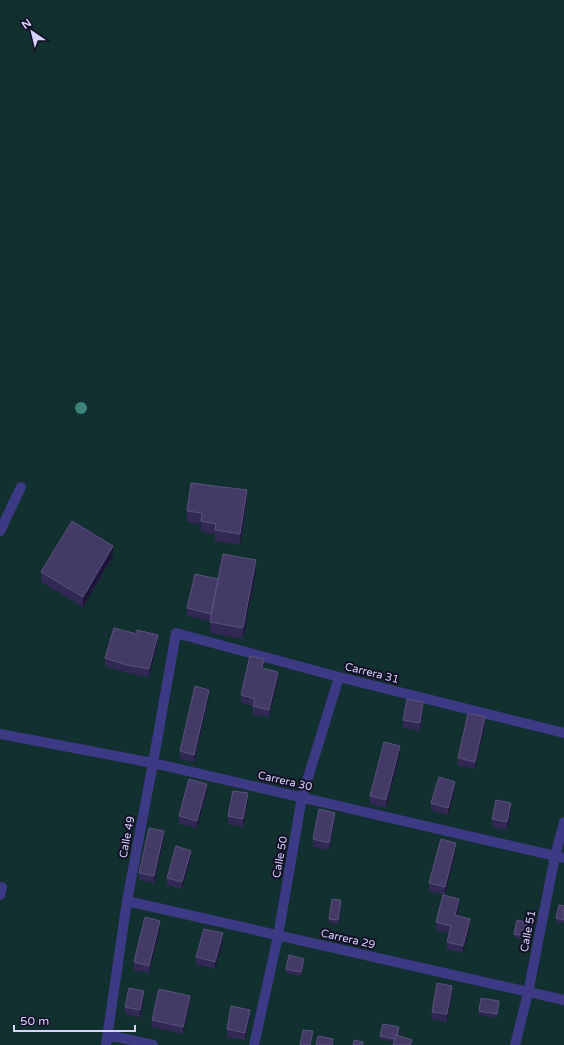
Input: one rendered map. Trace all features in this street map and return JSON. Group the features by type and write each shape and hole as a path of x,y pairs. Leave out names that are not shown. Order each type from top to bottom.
{"street":[{"path":"0,531 21,487"},
{"name":"Carrera 31","path":"176,633 339,677 564,733"},
{"name":"Calle 49","path":"107,1040 127,901 176,633"},
{"name":"Calle 50","path":"254,1045 278,936 302,797 339,677"},
{"name":"Carrera 30","path":"0,734 153,763 559,857"},
{"name":"Calle 51","path":"515,1045 559,857 564,822"},
{"name":"Carrera 29","path":"127,901 564,1000"},
{"path":"107,1040 153,1045"}],"green space":[{"path":"0,0 564,0 564,1045 0,1045"}],"building":[{"path":"191,483 247,490 240,534 215,530 216,524 201,521 202,513 187,511"},
{"path":"72,521 113,546 83,597 41,572"},
{"path":"223,554 256,560 243,628 210,622"},
{"path":"195,574 218,579 211,614 187,608"},
{"path":"114,628 137,634 137,630 158,635 149,669 127,665 105,658"},
{"path":"250,656 264,659 262,668 278,672 269,710 253,706 255,699 241,695"},
{"path":"195,686 209,690 194,755 180,751"},
{"path":"407,699 423,702 420,723 403,720"},
{"path":"468,713 485,717 475,762 458,758"},
{"path":"384,742 400,746 386,800 370,796"},
{"path":"439,777 455,782 448,808 431,803"},
{"path":"189,779 207,784 197,821 179,816"},
{"path":"233,791 248,793 243,819 228,816"},
{"path":"496,800 511,803 507,822 492,819"},
{"path":"319,809 335,813 329,843 313,839"},
{"path":"149,828 164,831 154,876 139,873"},
{"path":"441,839 456,843 445,887 429,883"},
{"path":"176,846 191,851 182,882 167,878"},
{"path":"443,895 459,899 455,915 470,919 463,946 447,942 451,926 436,922"},
{"path":"332,899 341,900 338,920 329,919"},
{"path":"559,905 564,906 564,920 556,918"},
{"path":"145,917 160,921 149,966 134,962"},
{"path":"517,920 533,924 530,937 514,934"},
{"path":"204,929 223,933 215,962 196,957"},
{"path":"289,955 304,959 301,972 286,969"},
{"path":"437,983 452,986 447,1014 432,1012"},
{"path":"129,988 144,991 140,1010 125,1007"},
{"path":"159,989 190,996 183,1027 152,1020"},
{"path":"481,998 499,1001 497,1014 479,1011"},
{"path":"231,1006 250,1010 245,1033 227,1029"},
{"path":"383,1024 399,1027 395,1039 380,1036"},
{"path":"303,1030 313,1031 310,1045 300,1045"},
{"path":"396,1035 412,1040 410,1045 393,1045"},
{"path":"318,1036 333,1039 332,1045 316,1045"},
{"path":"354,1040 363,1042 363,1045 353,1045"}]}
